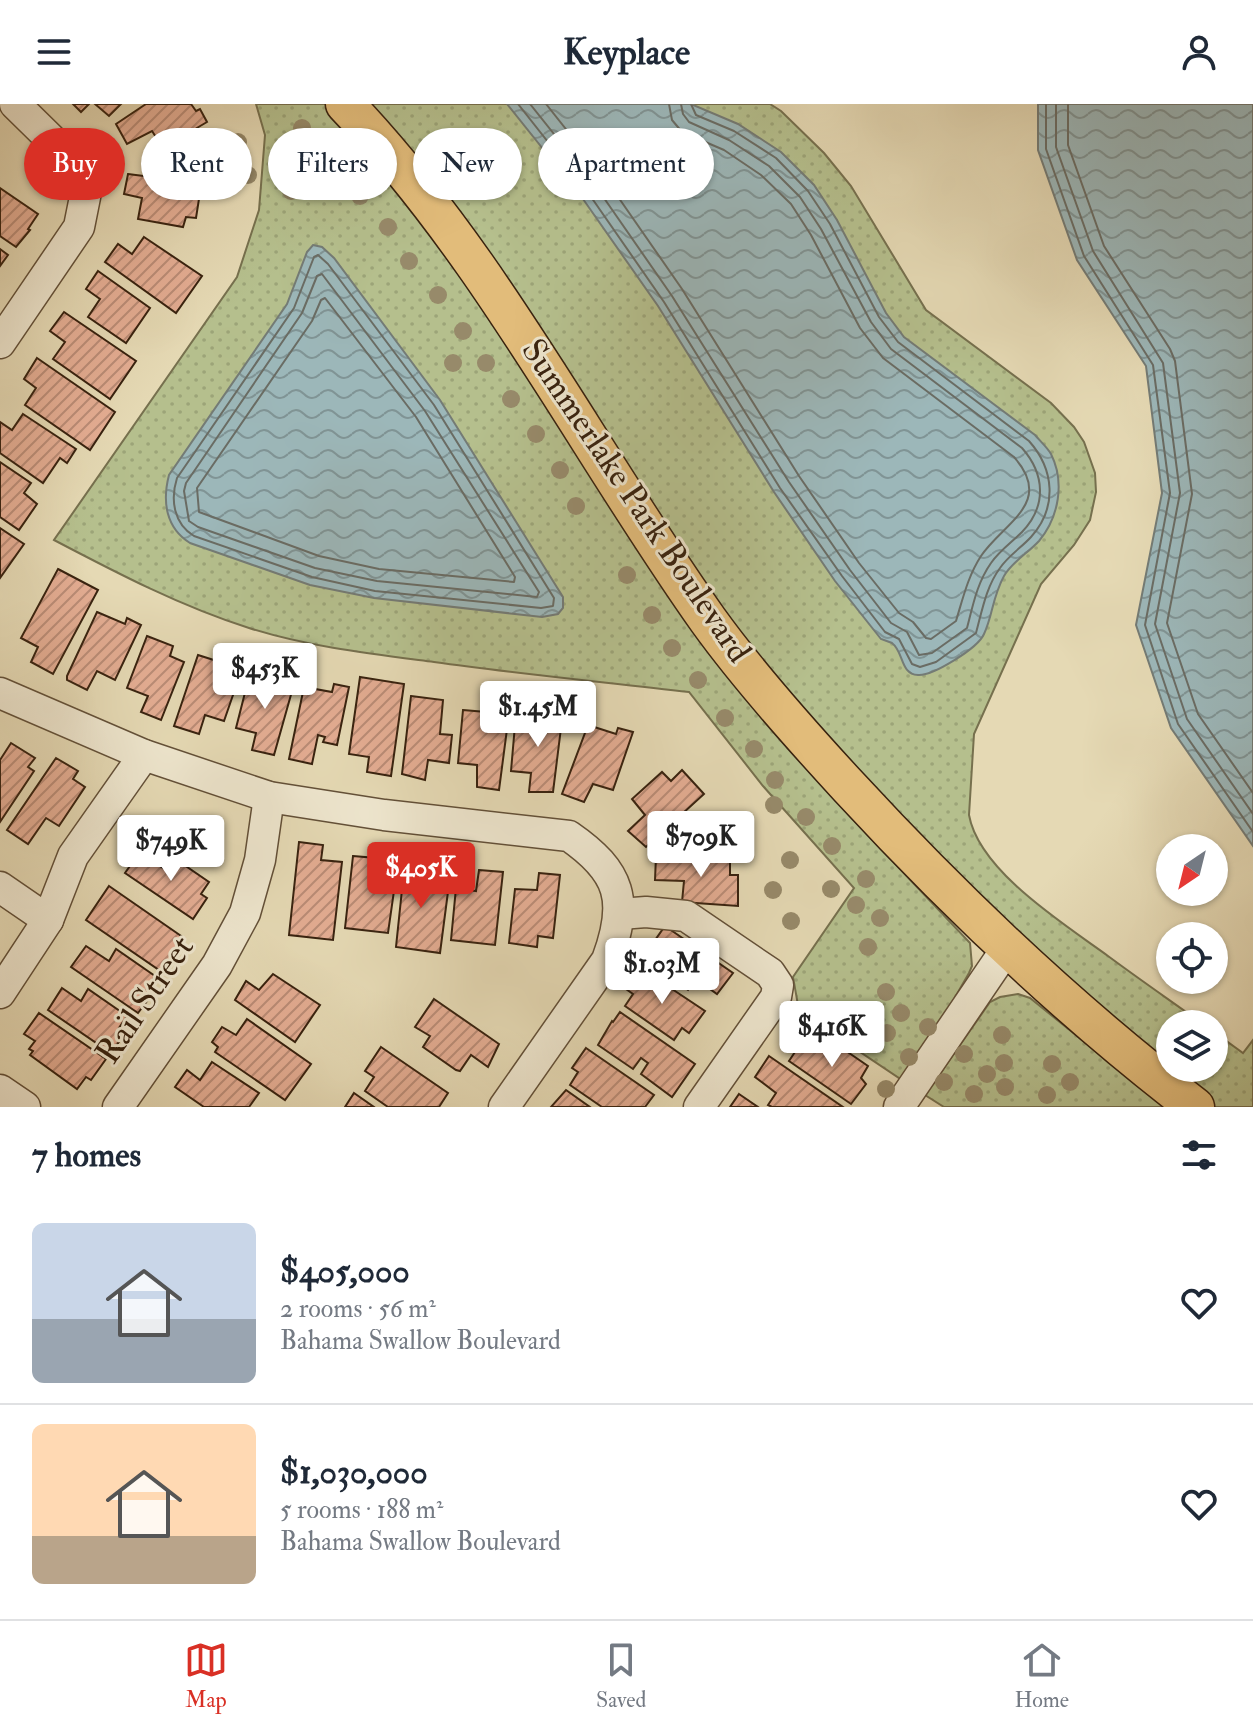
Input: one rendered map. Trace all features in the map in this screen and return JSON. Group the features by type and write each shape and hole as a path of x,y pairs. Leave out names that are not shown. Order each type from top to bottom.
{"main road":[{"name":"Summerlake Park Boulevard","path":"345,104 460,242 531,345 709,621 817,753 902,844 1007,948 1090,1023 1195,1107"}],"street":[{"path":"0,343 79,227 86,192 71,159 15,104"},
{"path":"0,693 144,755 269,797 384,815 569,836 594,854 612,878 620,914 617,933 607,960 504,1107"},
{"path":"0,993 48,920 73,856 144,755"},
{"name":"Rail Street","path":"118,1107 217,965 245,913 260,860 269,797"},
{"path":"0,887 48,920"},
{"path":"620,914 672,912 686,916 770,973 778,985 776,997 699,1107"},
{"path":"899,1107 1007,948"},
{"path":"0,1090 25,1107"}],"green space":[{"path":"256,104 325,104 346,128 268,128 268,200 397,200 397,187 414,207 776,728 848,814 970,943 972,966 969,973 902,1080 799,1011 793,977 854,888 763,786 689,692 364,653 294,640 198,610 54,540 237,277 259,210 265,135"},
{"path":"345,104 770,104 824,153 851,186 926,310 1051,403 1074,427 1084,442 1095,473 1096,492 1090,520 1074,545 1041,584 974,734 969,815 976,836 1006,876 1069,928 1156,990 1156,994 1161,994 1183,1010 1156,1010 1156,1070 808,742 415,200 522,200 522,128 413,128 413,198 397,176 397,128 362,128"},
{"path":"1018,994 1030,998 1165,1107 944,1107 925,1095 990,1002"},
{"path":"1253,1040 1253,1107 1195,1107 1168,1082 1228,1082 1228,1042 1243,1053"}],"water":[{"path":"507,104 691,104 738,124 781,152 814,185 837,220 886,313 904,337 1035,435 1051,454 1059,488 1051,521 1039,541 1004,576 980,640 934,671 918,675 908,671 896,647 881,639 835,581 774,492 658,306 584,200 714,200 714,128 538,128 538,143"},
{"path":"1038,104 1253,104 1253,846 1171,728 1136,625 1162,493 1146,366 1077,260 1038,150"},
{"path":"313,245 322,247 334,258 440,400 563,597 563,608 558,614 542,617 374,598 310,585 190,543 176,530 166,504 169,475 287,304 307,252"}],"building":[{"path":"73,104 89,104 81,112"},
{"path":"95,104 121,104 109,116"},
{"path":"146,104 191,104 196,111 200,109 207,122 197,128 141,128 141,137 127,144 125,128 118,128 116,124"},
{"path":"128,174 141,176 141,198 125,194"},
{"path":"0,188 38,214 16,247 0,236"},
{"path":"142,200 199,200 196,218 186,217 183,227 138,219"},
{"path":"144,237 202,276 176,313 105,262 118,244 132,254"},
{"path":"0,249 8,255 0,266"},
{"path":"98,271 150,308 126,343 88,317 100,299 86,289"},
{"path":"64,312 136,361 110,399 53,359 65,342 50,331"},
{"path":"37,358 115,412 90,450 25,405 36,388 24,379"},
{"path":"23,414 76,449 67,463 60,458 43,483 0,453 0,422 12,430"},
{"path":"0,462 31,483 24,493 37,504 19,530 0,517"},
{"path":"0,528 24,544 0,578"},
{"path":"58,569 98,590 53,674 31,662 38,647 21,638"},
{"path":"97,612 125,624 127,618 141,625 115,680 97,671 87,690 67,680 67,676"},
{"path":"147,636 173,646 170,656 184,662 161,720 141,712 148,696 127,688"},
{"path":"198,655 242,669 224,721 205,715 199,734 174,726"},
{"path":"250,673 294,684 274,755 252,750 256,733 236,728"},
{"path":"360,677 404,684 391,776 367,772 369,757 349,754"},
{"path":"334,684 349,687 337,745 323,742 325,737 318,735 312,764 289,759 304,687 332,692"},
{"path":"411,696 443,700 440,734 452,735 449,763 428,760 425,780 402,774"},
{"path":"463,710 509,714 499,790 477,787 477,765 458,763"},
{"path":"529,710 563,712 553,792 529,792 531,773 511,771 515,725 527,725"},
{"path":"588,725 616,734 618,728 633,732 613,790 593,784 584,802 562,794"},
{"path":"11,743 35,758 28,767 34,771 0,822 0,760"},
{"path":"56,758 78,771 73,779 85,787 59,826 46,818 28,844 7,830"},
{"path":"682,770 704,794 646,847 628,831 645,815 632,799 662,772 671,781"},
{"path":"299,842 323,845 321,860 342,862 333,940 289,935"},
{"path":"140,852 163,868 171,856 209,882 201,894 207,898 193,919 125,873"},
{"path":"353,856 376,858 374,875 396,877 388,933 345,928"},
{"path":"656,856 730,859 730,875 738,875 738,906 682,902 684,881 655,880"},
{"path":"405,861 429,863 427,881 449,884 440,953 396,947"},
{"path":"479,870 503,872 495,945 451,940 456,888 476,891"},
{"path":"539,873 560,875 553,938 538,936 537,947 509,943 515,889 537,890"},
{"path":"109,886 184,938 162,972 86,920"},
{"path":"665,926 733,973 717,994 696,979 688,990 648,963 656,951 651,946"},
{"path":"86,946 109,961 116,949 155,976 147,989 154,992 138,1013 71,967"},
{"path":"642,969 705,1011 689,1033 682,1028 674,1040 625,1006 633,994 626,989"},
{"path":"273,974 320,1005 295,1042 235,1000 246,981 259,990"},
{"path":"62,988 81,1001 88,989 127,1016 119,1028 126,1032 111,1053 48,1010"},
{"path":"434,999 499,1044 488,1067 471,1055 460,1071 456,1070 423,1047 430,1036 415,1027"},
{"path":"620,1012 695,1064 672,1097 641,1074 648,1063 641,1058 633,1069 598,1045"},
{"path":"39,1013 106,1059 91,1080 86,1077 77,1089 30,1055 33,1051 29,1049 35,1041 24,1034"},
{"path":"247,1019 311,1064 285,1100 215,1052 218,1047 212,1042 222,1027 236,1035"},
{"path":"803,1040 822,1052 830,1040 868,1066 861,1078 866,1084 851,1104 789,1061"},
{"path":"381,1047 448,1093 439,1107 388,1107 365,1091 374,1077 365,1071"},
{"path":"586,1048 654,1095 645,1107 602,1107 570,1085 578,1072 572,1068"},
{"path":"769,1056 843,1107 768,1105 776,1093 755,1077"},
{"path":"212,1062 259,1093 249,1107 204,1107 175,1087 187,1070 200,1080"},
{"path":"566,1090 590,1107 551,1107"},
{"path":"354,1093 374,1107 345,1107"},
{"path":"739,1094 758,1107 730,1107"}]}
